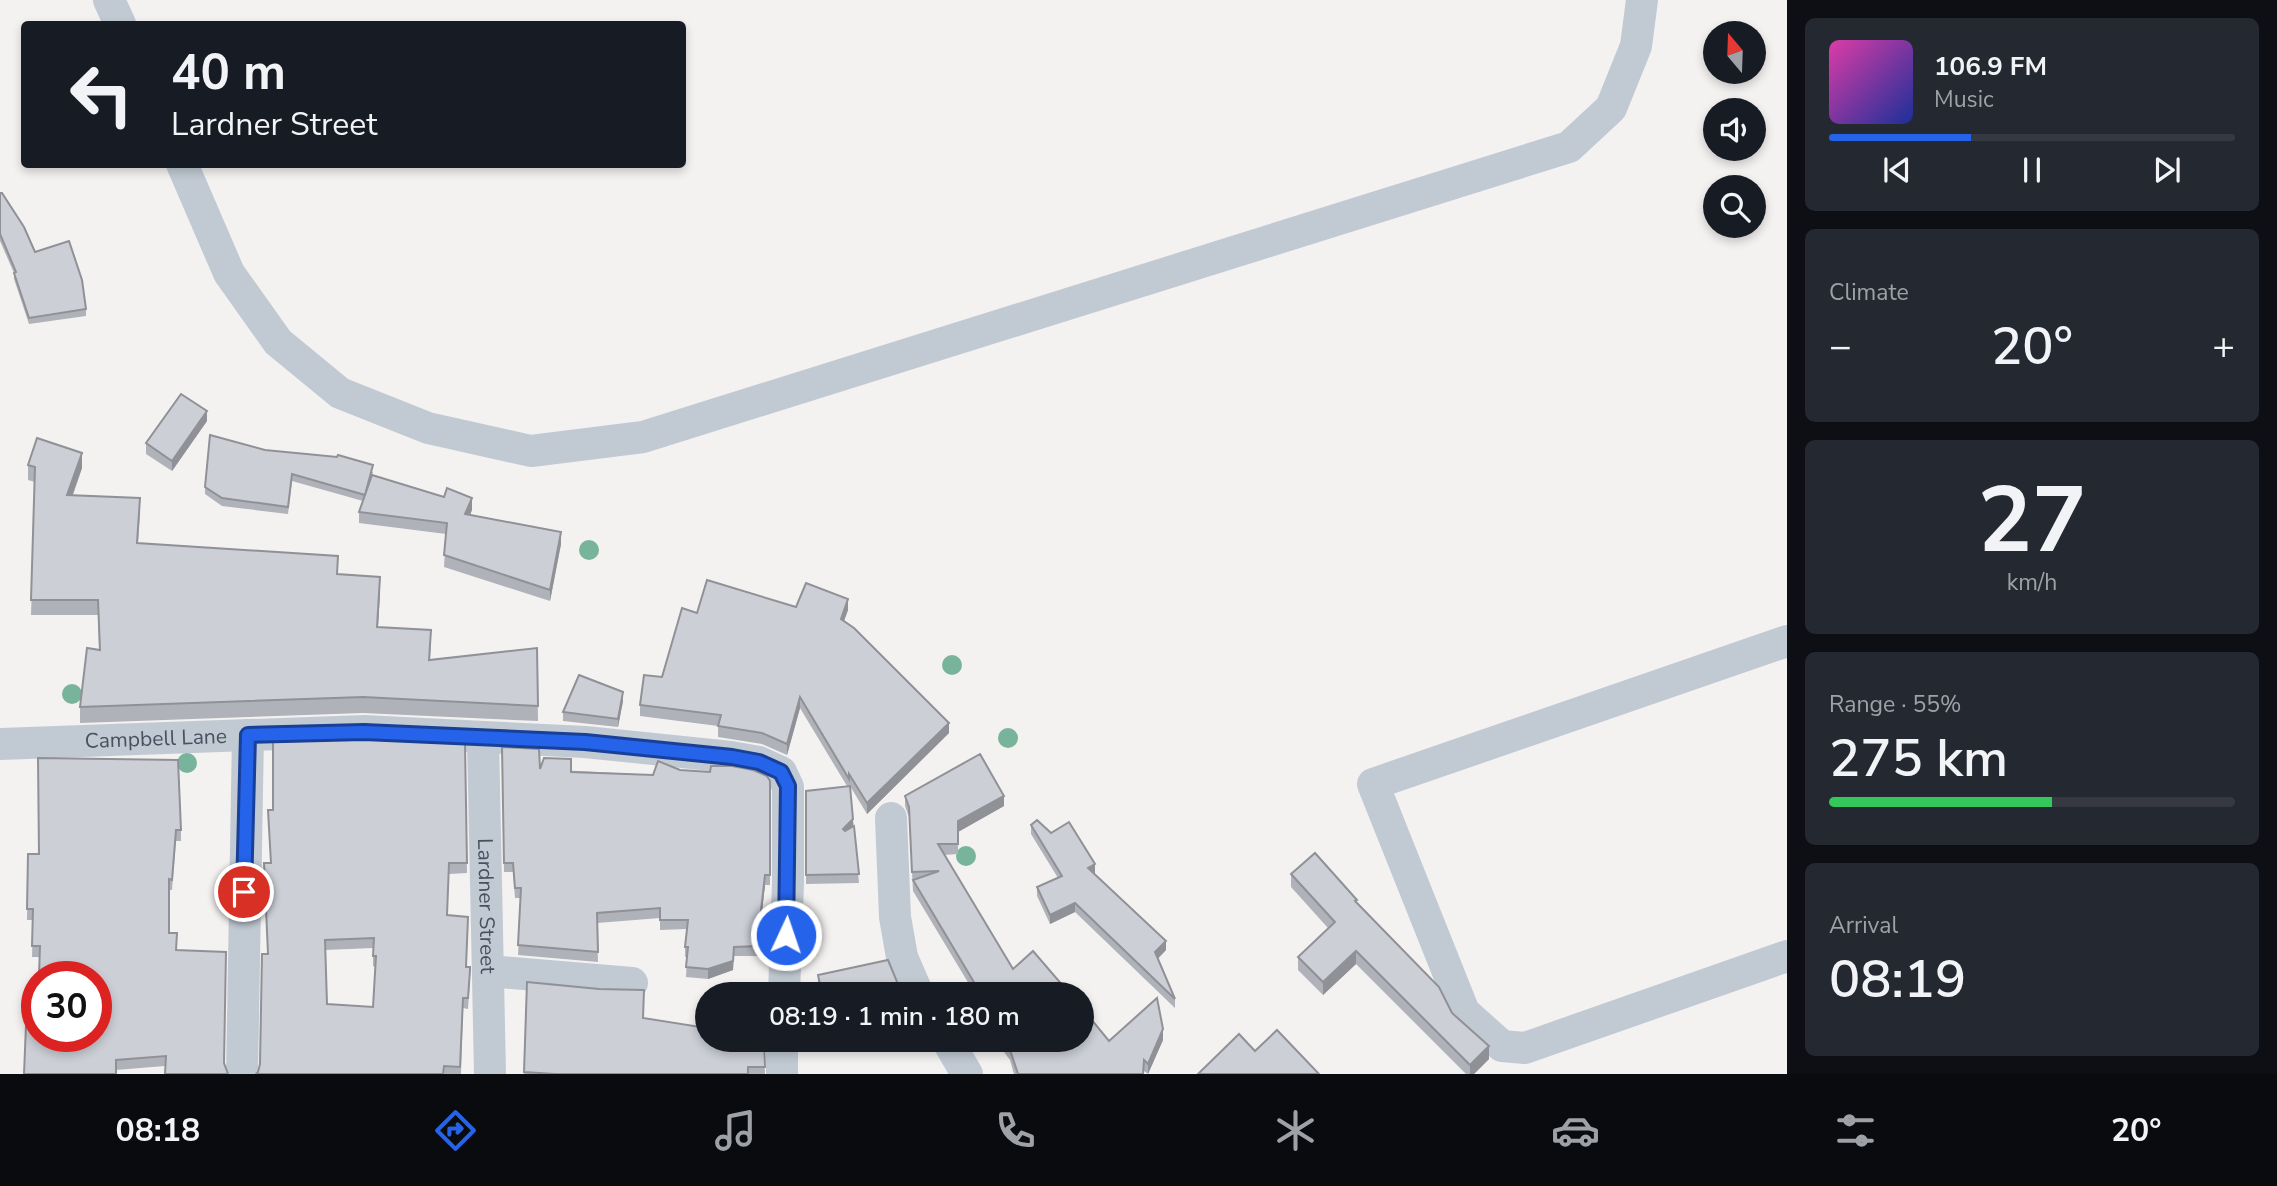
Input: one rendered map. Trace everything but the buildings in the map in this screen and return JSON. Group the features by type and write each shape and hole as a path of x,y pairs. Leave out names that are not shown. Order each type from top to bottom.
{"street":[{"path":"109,0 119,21"},
{"path":"184,168 229,273 278,342 340,393 428,428 531,451 643,438 1569,147 1611,108 1636,46 1642,0"},
{"path":"1787,641 1373,784 1464,1012 1502,1046 1525,1048 1787,956"},
{"name":"Campbell Lane","path":"0,744 364,732 585,742 759,762 781,772 788,786 784,982"},
{"path":"243,1074 248,735"},
{"name":"Lardner Street","path":"483,738 490,1074"},
{"path":"891,818 895,917 902,957 913,982"},
{"path":"488,971 632,983"},
{"path":"782,1052 782,1074"},
{"path":"954,1052 967,1074"}],"route":[{"path":"244,892 248,735 364,732 585,742 732,757 759,762 781,772 788,786 786,935"}]}
